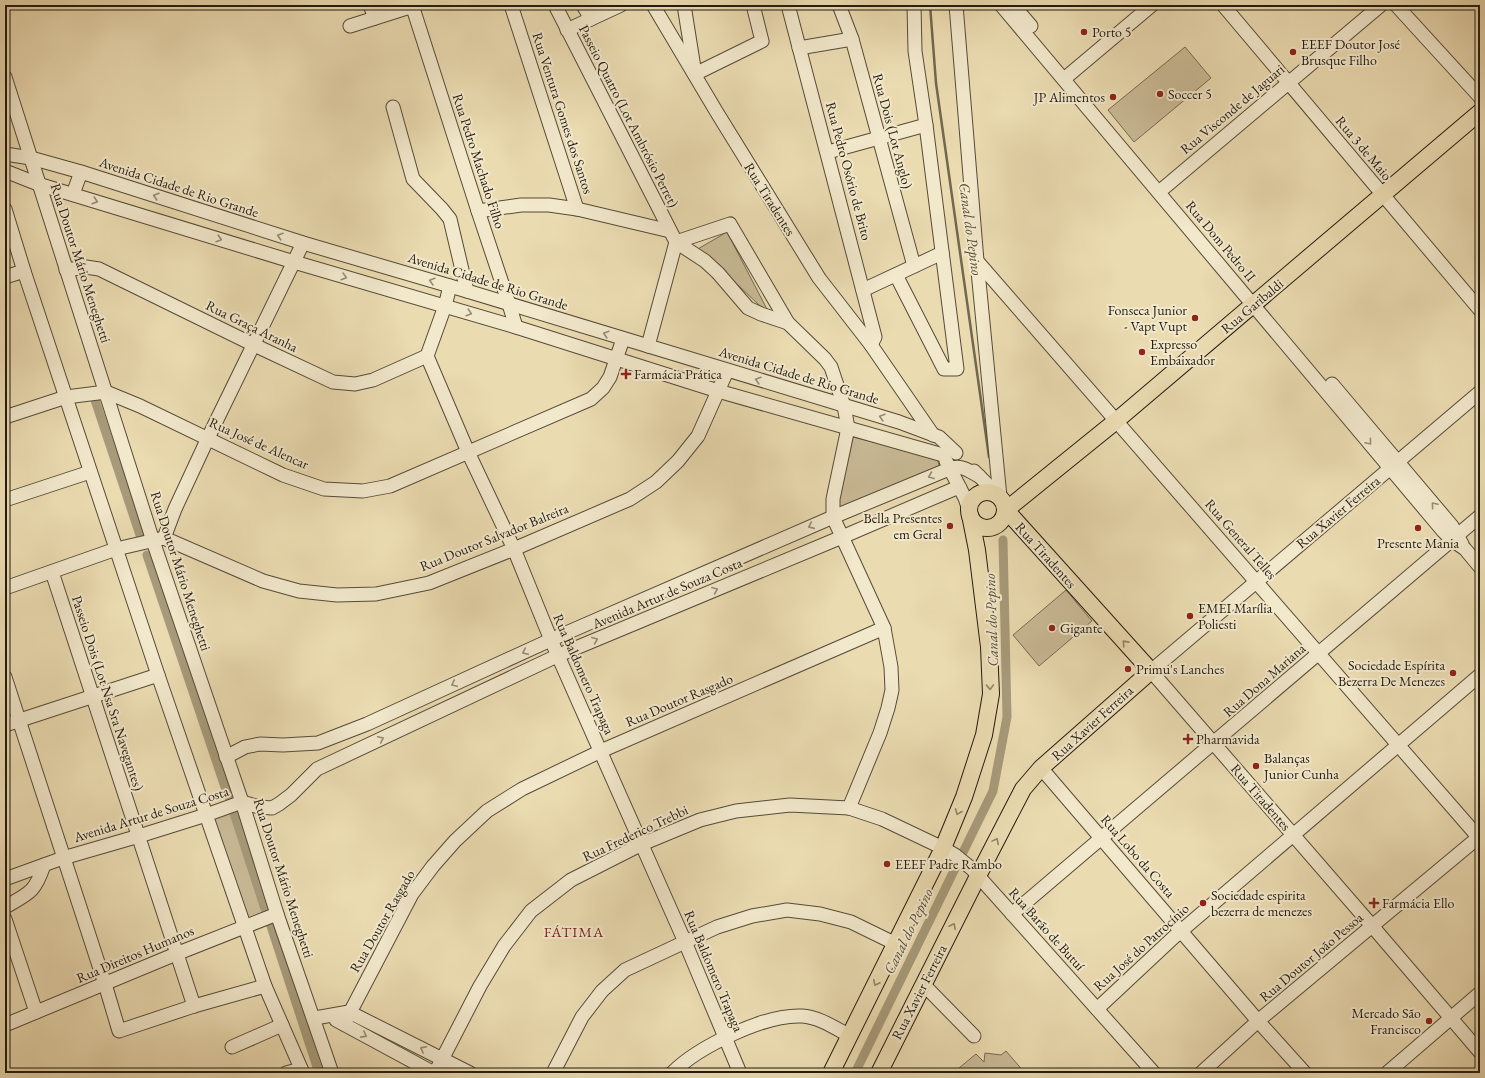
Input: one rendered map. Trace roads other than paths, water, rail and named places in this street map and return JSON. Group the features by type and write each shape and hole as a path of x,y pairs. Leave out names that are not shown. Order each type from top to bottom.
{"main road":[{"name":"Rua Garibaldi","path":"1002,501 1022,498 1116,421 1480,112"},
{"path":"831,1073 896,944 949,852 964,797 984,735 991,694 989,647 977,550 969,513 972,500 981,492 986,491 1002,501 1005,515 999,524 990,528 985,528 976,524 969,513"},
{"name":"Rua Tiradentes","path":"1002,501 1151,672"},
{"name":"Rua Xavier Ferreira","path":"879,1073 975,873 1024,789 1042,768 1151,672"}],"street":[{"path":"370,5 375,18"},
{"name":"Rua Ventura Gomes dos Santos","path":"511,5 577,209"},
{"name":"Passeio Quatro (Lot Ambrósio Perret)","path":"555,5 673,236"},
{"path":"583,5 591,19"},
{"path":"567,30 621,5"},
{"name":"Rua Tiradentes","path":"653,5 819,278 871,346 933,433 949,469 960,488 969,513"},
{"path":"684,5 694,74 762,41 753,5"},
{"name":"Rua Pedro Osório de Brito","path":"788,5 828,152 875,337 871,346"},
{"name":"Rua Dois (Lot Anglo)","path":"840,5 852,39 914,266"},
{"path":"896,275 944,369 957,369 926,125 915,51 914,5"},
{"path":"956,5 977,261 1002,501"},
{"name":"Rua Dom Pedro II","path":"1001,5 1019,20 1067,76 1394,465 1452,526 1455,538 1480,567"},
{"name":"Rua Dom Pedro II","path":"1013,5 1019,20"},
{"path":"1067,76 1152,5"},
{"name":"Rua 3 de Maio","path":"1223,5 1480,310"},
{"name":"Rua Visconde de Jaguari","path":"1162,189 1381,5"},
{"path":"1396,5 1480,97"},
{"path":"350,26 413,6"},
{"name":"Rua Pedro Machado Filho","path":"413,6 516,327"},
{"path":"799,48 852,39"},
{"name":"Rua Doutor Mário Meneghetti","path":"5,77 38,184 106,392 158,540 226,757 309,1006 315,1018 332,1073"},
{"path":"393,107 413,179 450,219 467,291"},
{"path":"828,152 926,125"},
{"name":"Avenida Cidade de Rio Grande","path":"5,154 31,158 81,172 303,243 467,291 899,422 933,433 940,437 956,453"},
{"path":"5,171 38,184 294,262 516,327 718,391 943,455"},
{"path":"73,194 81,172"},
{"path":"478,211 521,205 550,205 577,209 673,236 718,274 748,308 760,314 788,323"},
{"path":"5,209 90,472 244,926 265,986 302,1071 286,1073"},
{"path":"673,236 730,224 788,323 825,359 831,367 844,406 848,428 833,499 833,517 884,628 891,667 892,690 880,733 849,808"},
{"path":"648,346 673,236"},
{"path":"5,588 116,549 158,540 175,509 252,344 303,243"},
{"path":"863,290 942,253"},
{"name":"Rua General Telles","path":"977,261 1480,838"},
{"name":"Rua Graça Aranha","path":"66,270 86,267 99,268 252,344 333,382 355,384 372,380 427,356"},
{"path":"5,277 24,271"},
{"path":"427,356 445,306 450,286"},
{"name":"Rua José de Alencar","path":"5,417 66,397 106,392 140,406 283,475 324,489 363,491 390,486 591,399 603,388 610,377 623,339"},
{"name":"Rua Baldomero Trapaga","path":"427,356 468,452 514,549 551,640 685,942 740,1073"},
{"name":"Rua Doutor Salvador Balreira","path":"158,540 263,581 299,591 337,595 376,594 429,583 514,549 630,499 656,482 678,461 698,436 728,371"},
{"name":"Rua Tiradentes","path":"899,385 956,453 980,476 1002,501"},
{"name":"Rua Xavier Ferreira","path":"1151,672 1480,392"},
{"path":"899,422 909,419 914,415 914,406"},
{"name":"Avenida Artur de Souza Costa","path":"226,757 245,747 260,744 283,745 318,743 367,724 551,640 833,517 956,466 980,476"},
{"path":"5,500 90,472"},
{"name":"Avenida Artur de Souza Costa","path":"5,879 63,858 139,836 242,802 260,807 272,808 291,795 317,769 345,755 559,656 954,489 960,488"},
{"name":"Rua Dona Mariana","path":"1012,914 1214,744 1480,516"},
{"name":"Passeio Dois (Lot Nsa Sra Navegantes)","path":"52,572 194,1006"},
{"path":"691,579 699,597"},
{"name":"Rua Doutor Rasgado","path":"344,1024 412,894 433,866 455,841 488,811 522,789 601,751 884,628"},
{"name":"Rua Tiradentes","path":"1151,672 1294,835 1480,1052"},
{"path":"5,725 158,675"},
{"name":"Rua José do Patrocínio","path":"1097,1008 1181,931 1480,675"},
{"path":"5,677 105,984 118,1031 194,1006 265,986"},
{"name":"Avenida Artur de Souza Costa","path":"345,755 367,724"},
{"name":"Rua Lobo da Costa","path":"1042,768 1258,1021 1305,1073"},
{"name":"Rua Frederico Trebbi","path":"435,1073 480,986 504,946 531,911 571,880 642,844 700,820 736,811 790,805 849,808 882,819 949,852"},
{"name":"Rua Doutor João Pessoa","path":"1201,1073 1258,1021 1480,838"},
{"name":"Rua Barão de Butuí","path":"949,852 975,873 1154,1073"},
{"path":"5,907 25,896 34,888 44,865"},
{"path":"553,1073 582,1017 602,991 625,970 718,927 752,916 787,910 820,914 851,922 896,944"},
{"name":"Rua Direitos Humanos","path":"5,1025 244,926 278,914"},
{"path":"5,919 36,1012"},
{"path":"923,984 974,1036"},
{"path":"1387,1073 1480,993"},
{"path":"315,1018 349,1012 470,1073"},
{"path":"330,1016 435,1073"},
{"path":"672,1073 682,1064 725,1038 764,1022 786,1017 803,1016 820,1021 850,1036"},
{"path":"232,1047 282,1024"}],"waterway":[{"name":"Canal do Pepino","path":"930,5 936,83 989,457"},
{"path":"95,400 140,535"},
{"name":"Canal do Pepino","path":"855,1073 993,791 1007,717 1003,540"},
{"path":"147,555 228,796"},
{"path":"234,813 265,909"},
{"path":"270,923 319,1073"}],"place":[{"name":"Porto 5","path":"1084,32"},
{"name":"EEEF Doutor José Brusque Filho","path":"1293,52"},
{"name":"Soccer 5","path":"1160,94"},
{"name":"JP Alimentos","path":"1113,97"},
{"name":"Fonseca Junior - Vapt Vupt","path":"1195,318"},
{"name":"Expresso Embaixador","path":"1142,352"},
{"name":"Farmácia Prática","path":"626,374"},
{"name":"Bella Presentes em Geral","path":"950,526"},
{"name":"Presente Mania","path":"1418,528"},
{"name":"EMEI Marília Poliesti","path":"1190,616"},
{"name":"Gigante","path":"1052,628"},
{"name":"Primu's Lanches","path":"1128,669"},
{"name":"Sociedade Espírita Bezerra De Menezes","path":"1453,673"},
{"name":"Pharmavida","path":"1188,739"},
{"name":"Balanças Junior Cunha","path":"1256,766"},
{"name":"EEEF Padre Rambo","path":"887,864"},
{"name":"Sociedade espirita bezerra de menezes","path":"1203,903"},
{"name":"Farmácia Ello","path":"1374,903"},
{"name":"Mercado São Francisco","path":"1429,1021"}],"district":[{"name":"FÁTIMA","path":"574,931"}]}
